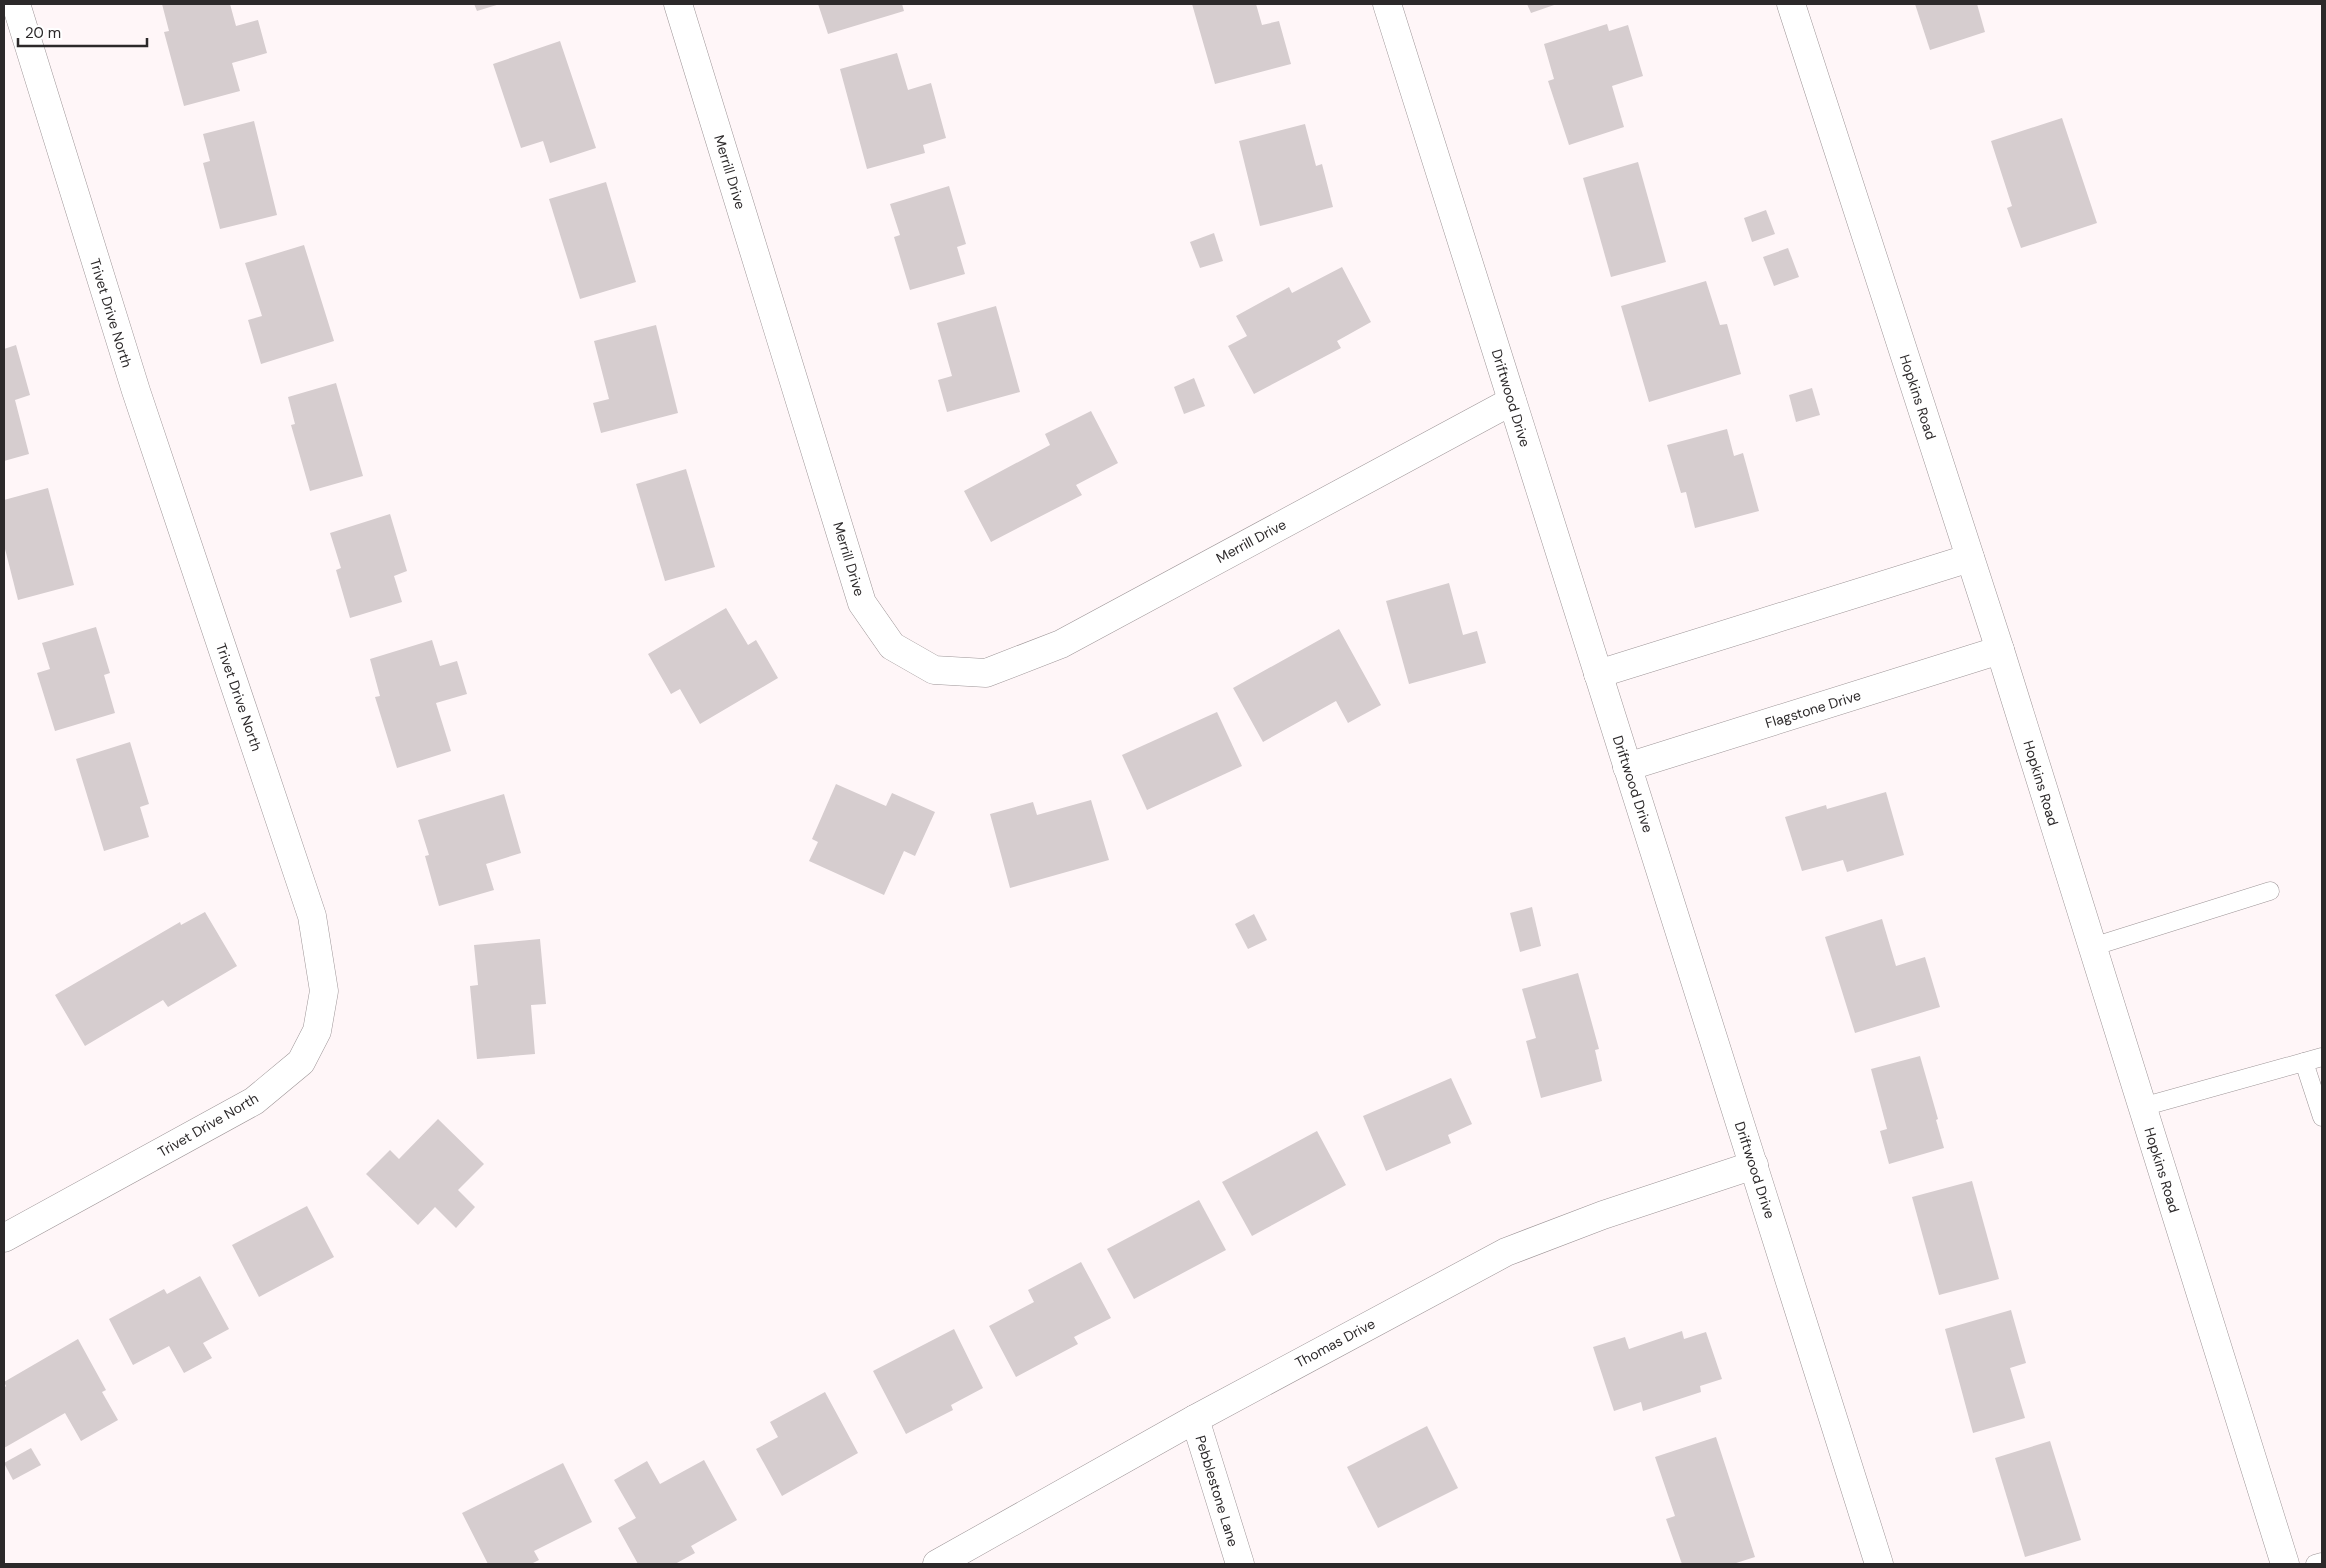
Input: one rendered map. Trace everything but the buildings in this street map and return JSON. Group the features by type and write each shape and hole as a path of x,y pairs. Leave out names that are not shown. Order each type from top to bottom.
{"street":[{"name":"Trivet Drive North","path":"4,1238 254,1101 301,1062 316,1031 324,991 312,916 136,391 16,4"},
{"name":"Merrill Drive","path":"678,4 862,603 892,646 934,670 986,673 1061,644 1512,401"},
{"name":"Driftwood Drive","path":"1387,4 1879,1564"},
{"name":"Hopkins Road","path":"1791,4 2000,650 2285,1564"},
{"path":"1598,674 1970,558"},
{"name":"Flagstone Drive","path":"1627,767 2000,650"},
{"name":"Thomas Drive","path":"937,1564 1194,1419 1506,1252 1603,1215 1754,1165"},
{"name":"Pebblestone Lane","path":"1194,1419 1240,1564"}],"lane":[{"path":"2092,947 2270,891"},
{"path":"2142,1108 2322,1057"},
{"path":"2304,1062 2322,1117"},
{"path":"2315,1564 2322,1562"}]}
